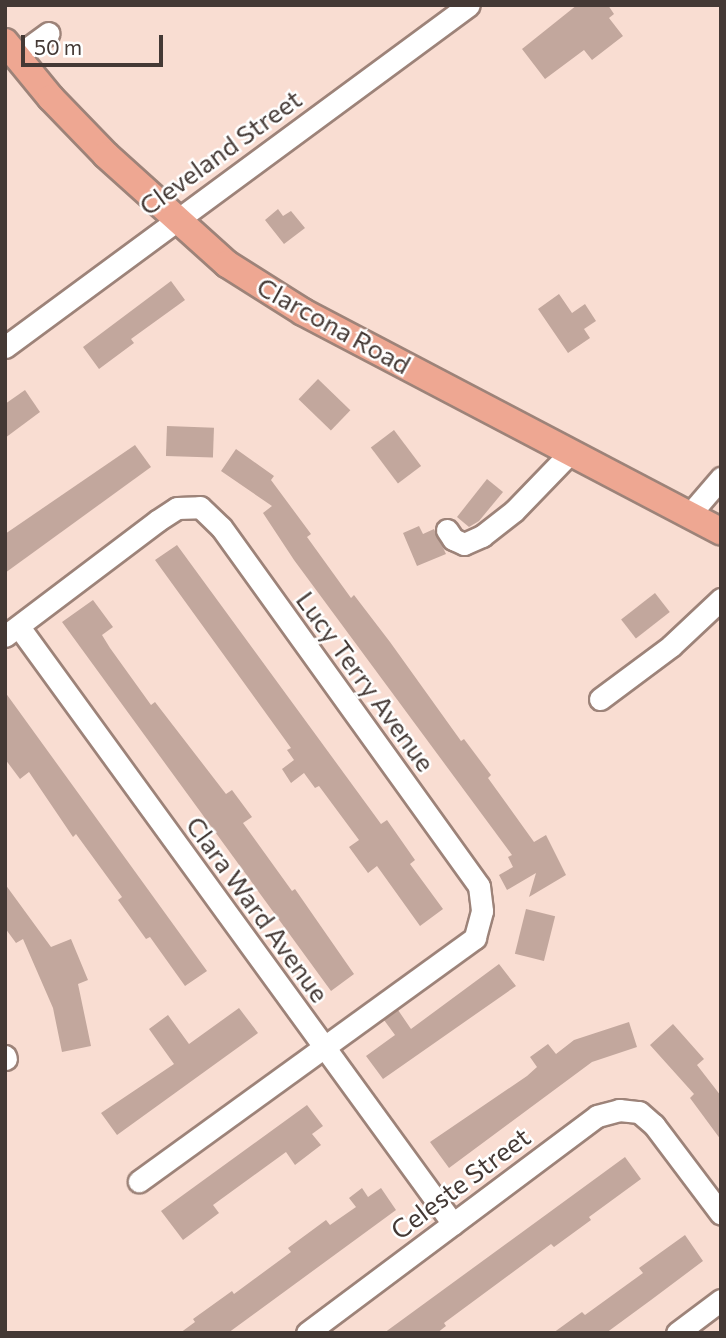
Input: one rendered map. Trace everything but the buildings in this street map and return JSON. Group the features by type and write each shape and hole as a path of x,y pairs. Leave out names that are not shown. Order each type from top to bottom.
{"main road":[{"name":"Clarcona Road","path":"11,49 106,155 227,264 303,312 721,531"}],"street":[{"name":"Cleveland Street","path":"5,347 469,5"},
{"path":"11,49 49,33"},
{"path":"447,530 453,539 464,544 482,536 514,511 571,452"},
{"path":"690,514 721,478"},
{"name":"Lucy Terry Avenue","path":"12,632 177,508 200,507 220,527 479,886 482,911 475,939 324,1048"},
{"path":"600,699 671,646 721,599"},
{"name":"Clara Ward Avenue","path":"12,632 453,1224"},
{"path":"139,1181 324,1048"},
{"name":"Celeste Street","path":"307,1333 597,1116 619,1110 639,1112 654,1125 721,1214"},
{"path":"677,1333 721,1300"}]}
